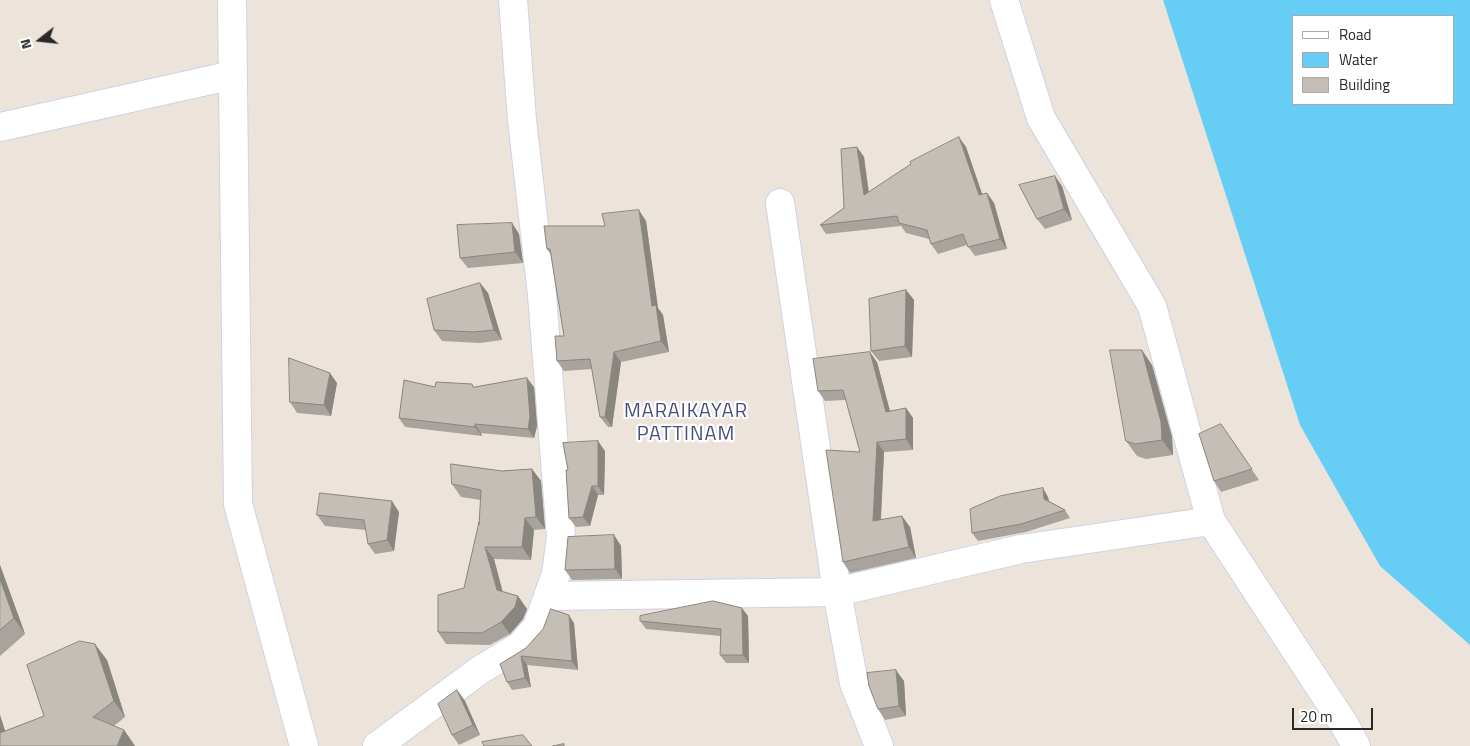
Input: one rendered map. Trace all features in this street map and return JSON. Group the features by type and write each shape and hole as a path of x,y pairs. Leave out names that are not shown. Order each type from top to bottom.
{"street":[{"path":"232,0 238,504 304,746"},
{"path":"376,746 480,670 520,646 537,627 556,574 560,537 542,295 522,120 513,0"},
{"path":"1004,0 1041,118 1152,306 1211,521 1344,724 1356,746"},
{"path":"0,126 233,74"},
{"path":"780,203 837,592 854,683 879,746"},
{"path":"548,596 837,592 1021,549 1211,521"}],"water":[{"path":"1163,0 1470,0 1470,645 1380,566 1300,425"}],"building":[{"path":"959,137 979,195 987,193 1000,239 968,247 963,234 931,244 927,230 899,223 897,216 820,225 844,208 841,149 857,147 864,195 911,164 910,162"},
{"path":"1055,176 1064,209 1037,219 1019,185"},
{"path":"639,210 652,306 656,305 661,341 614,352 605,417 600,417 590,359 557,361 555,336 564,336 550,249 547,249 544,226 605,226 602,214"},
{"path":"512,223 515,252 460,258 457,225"},
{"path":"480,283 494,330 473,332 434,330 427,299"},
{"path":"906,290 905,346 871,351 869,299"},
{"path":"1110,350 1142,350 1161,422 1162,440 1135,444 1126,441"},
{"path":"870,352 886,412 906,408 906,439 877,442 873,521 902,516 909,547 843,562 826,450 860,452 843,390 818,391 813,359"},
{"path":"289,358 330,373 324,405 290,402"},
{"path":"527,378 530,417 528,429 475,424 475,427 399,418 404,380 435,387 436,382 472,384 473,387"},
{"path":"1221,424 1252,469 1214,481 1199,434"},
{"path":"598,441 598,486 592,486 583,517 569,518 566,470 568,470 563,443"},
{"path":"451,464 502,471 532,469 536,517 525,518 522,547 485,547 497,590 518,596 515,607 501,622 482,633 438,632 438,595 464,588 479,522 479,525 481,490 452,484"},
{"path":"1043,488 1044,499 1065,510 1021,524 972,533 970,509 1000,496"},
{"path":"320,493 392,501 387,540 368,544 364,520 317,515"},
{"path":"614,535 615,569 565,570 568,537"},
{"path":"0,579 14,618 0,630"},
{"path":"713,601 742,608 743,655 720,655 721,629 640,621 640,616"},
{"path":"551,609 569,615 572,661 521,656 525,678 507,682 500,664 526,648 543,629"},
{"path":"80,641 95,644 114,701 93,717 124,730 117,746 0,746 0,733 44,716 27,665"},
{"path":"896,670 899,706 878,709 869,686 867,673"},
{"path":"457,690 473,725 452,735 438,704"},
{"path":"523,735 532,746 484,746 482,742"}],"district":[{"name":"MARAIKAYAR PATTINAM","path":"686,424"}]}
